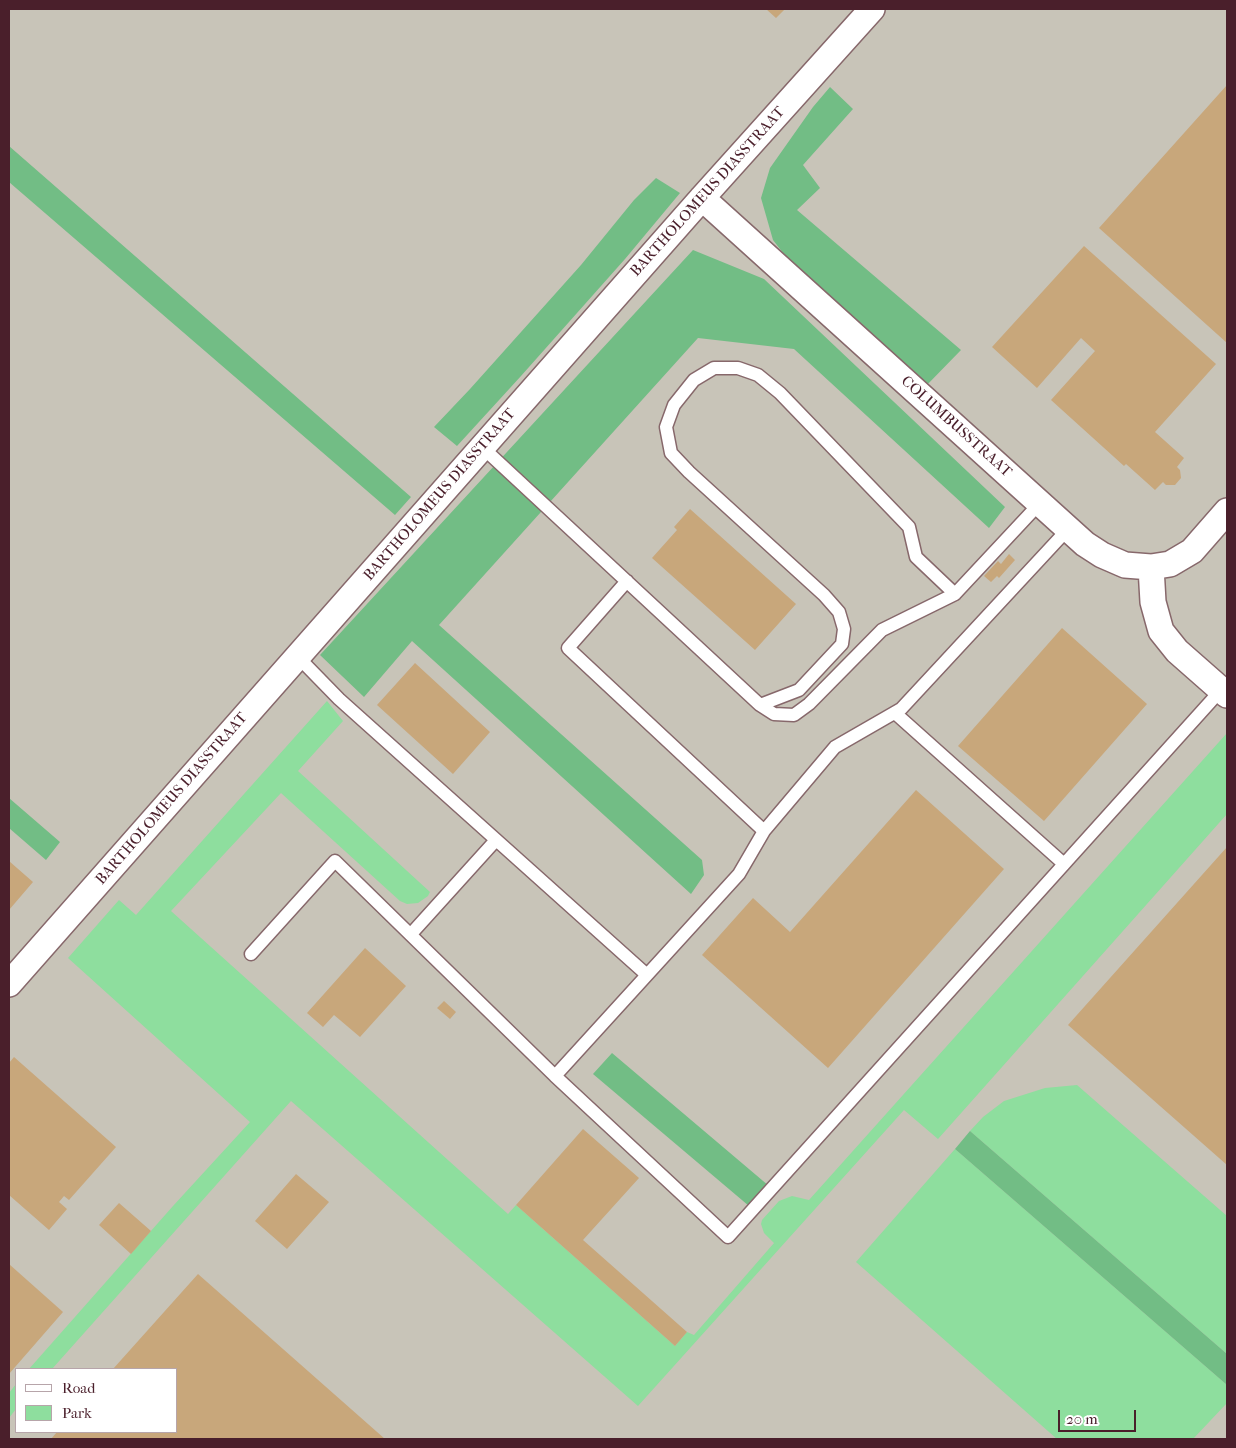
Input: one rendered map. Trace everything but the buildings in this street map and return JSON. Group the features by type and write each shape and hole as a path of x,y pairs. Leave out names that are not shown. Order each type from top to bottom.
{"street":[{"name":"BARTHOLOMEUS DIASSTRAAT","path":"9,984 702,198 872,9"},
{"name":"COLUMBUSSTRAAT","path":"702,198 1068,529 1085,544 1102,555 1125,565 1151,567 1170,564 1192,551 1227,512"},
{"path":"1151,567 1153,602 1161,630 1177,651 1224,692"}],"lane":[{"path":"760,705 799,690 842,644 844,629 839,612 824,595 689,472 671,453 666,427 674,405 694,380 714,368 738,368 758,376 773,387 909,527 916,557 955,594"},
{"path":"482,447 760,705 774,714 794,715 809,704 882,630 955,594 1040,503"},
{"path":"555,1076 739,874 764,831 835,747 901,709 1068,529"},
{"path":"627,581 568,648 764,831"},
{"path":"298,657 338,699 647,975"},
{"path":"251,954 335,861 412,934 555,1076 728,1237 1064,864 1224,692"},
{"path":"895,712 1064,864"},
{"path":"412,934 496,840"}],"shaded area":[{"path":"9,9 1227,9 1227,1439 9,1439"}],"green space":[{"path":"830,87 853,109 803,165 820,188 797,210 961,350 924,388 787,258 773,240 761,198 770,168 813,107"},
{"path":"9,146 411,497 395,515 9,182"},
{"path":"656,178 680,193 625,259 457,446 434,427 581,265 634,200"},
{"path":"693,250 764,279 1005,507 989,528 794,349 698,338 439,625 702,860 704,875 691,894 412,641 364,697 320,655"},
{"path":"327,701 343,721 298,771 430,892 428,896 418,903 407,904 400,901 281,793 171,911 508,1214 516,1205 675,1346 687,1332 694,1335 774,1243 764,1233 761,1224 762,1220 779,1201 792,1196 809,1200 1227,733 1227,814 938,1139 904,1110 638,1406 291,1101 53,1368 30,1368 250,1122 68,958 119,900 136,915"},
{"path":"9,798 60,842 46,860 9,828"},
{"path":"612,1053 769,1186 749,1206 593,1074"},
{"path":"1077,1085 1227,1216 1227,1354 970,1131 983,1117 1004,1101 1045,1088"},
{"path":"970,1131 1227,1354 1227,1385 955,1149"},
{"path":"955,1149 1227,1385 1227,1403 1193,1439 1057,1439 856,1262"},
{"path":"15,1385 15,1410 9,1418 9,1393"}]}
